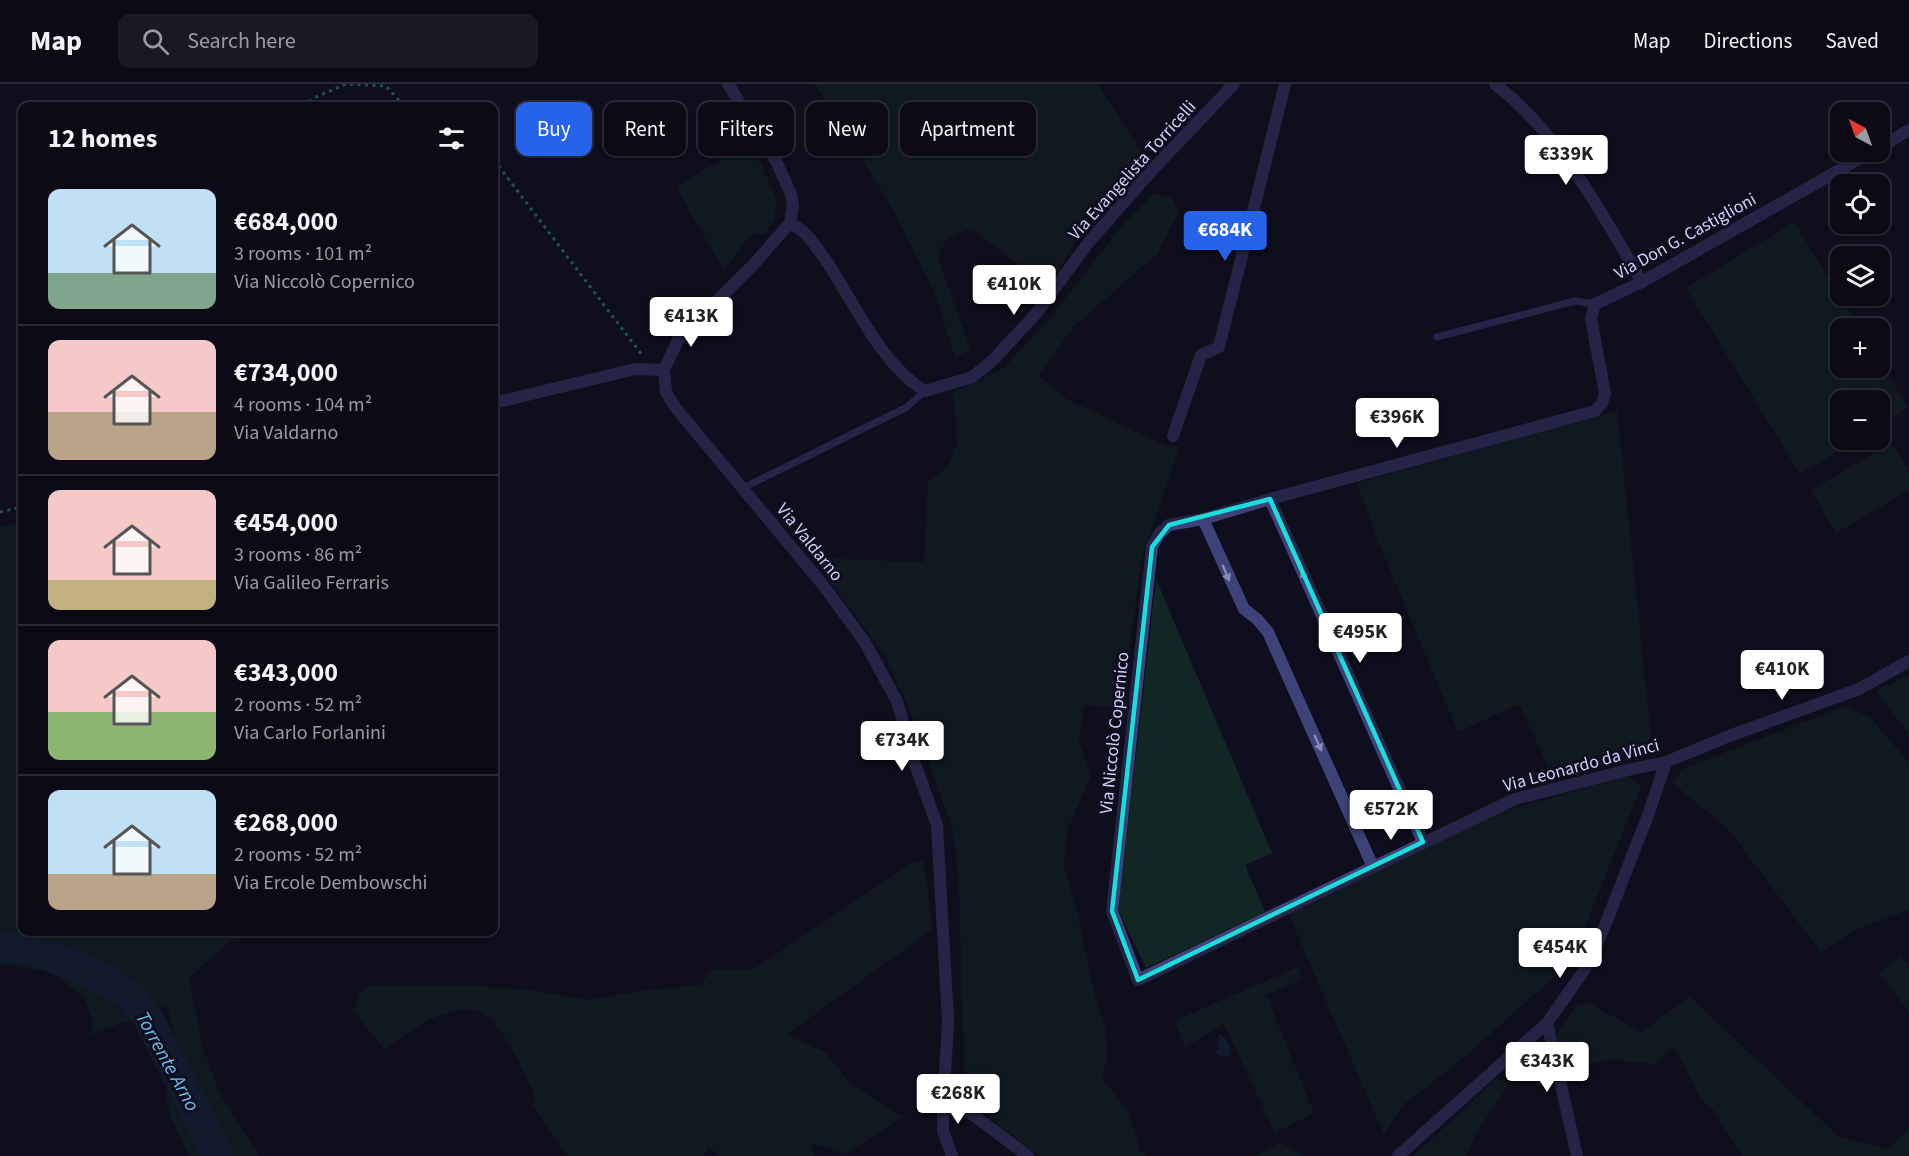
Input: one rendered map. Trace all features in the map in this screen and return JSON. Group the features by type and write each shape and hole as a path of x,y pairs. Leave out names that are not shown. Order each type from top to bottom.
{"street":[{"path":"498,402 635,369 658,369 678,340 753,265 790,223 793,206 776,161 728,84"},
{"name":"Via Evangelista Torricelli","path":"925,391 972,377 991,362 1034,316 1089,242 1155,167 1234,84"},
{"path":"1173,436 1201,355 1219,347 1285,84"},
{"path":"1495,84 1537,121 1584,186 1642,282"},
{"path":"1890,141 1909,130"},
{"name":"Via Don G. Castiglioni","path":"1595,304 1642,282 1853,162"},
{"path":"790,223 805,231 837,277 862,320 899,371 910,382 925,391"},
{"name":"Via Niccolò Copernico","path":"1138,981 1112,911 1152,548 1159,534 1169,525 1203,519 1595,411 1602,403 1605,394 1591,318 1595,304"},
{"name":"Via Valdarno","path":"658,369 666,392 675,407 823,585 864,641 897,701 915,764 938,825 948,1021 943,1131 952,1156"},
{"path":"1270,499 1423,842"},
{"path":"1203,519 1236,596 1244,609 1268,632 1373,867"},
{"name":"Via Leonardo da Vinci","path":"1138,981 1515,799 1666,762 1729,736 1859,689 1909,661"},
{"path":"1398,1156 1547,1023 1583,972 1602,933 1647,818 1666,762"},
{"path":"1547,1023 1577,1156"},
{"path":"944,1096 1028,1156"}],"lane":[{"path":"1437,337 1575,301 1595,304"},
{"path":"743,488 906,407 925,391"}],"path":[{"path":"308,102 346,84 386,86 400,102"},
{"path":"498,165 658,369"},
{"path":"0,512 18,508"}],"highlighted area":[{"path":"1270,499 1423,842 1138,980 1112,911 1152,547 1169,525"}],"green space":[{"path":"814,84 1098,84 1145,158 1071,248 1058,272 1047,282 1022,267 971,228 945,240 938,260 971,350 955,357 934,291 894,211 860,156 888,156 888,102 826,102"},
{"path":"728,156 757,156 776,198 775,218 765,234 754,233 749,237 724,271 676,187"},
{"path":"1154,194 1172,198 1179,211 1157,254 1073,327 1039,376 1065,398 1166,446 1179,447 1141,561 1122,708 1084,705 1079,742 1091,775 1067,831 1064,868 1076,907 1093,989 1106,1029 1107,1058 1102,1078 1129,1113 1140,1151 1146,1156 1039,1156 995,1122 965,1094 959,887 953,829 907,703 885,655 812,558 924,562 928,481 948,467 957,446 954,392 1004,368 1053,314 1122,226"},
{"path":"1794,222 1830,281 1830,306 1846,306 1853,318 1830,318 1830,378 1890,378 1908,408 1890,419 1890,390 1830,390 1830,450 1840,450 1800,474 1686,288"},
{"path":"1617,410 1652,747 1552,775 1519,704 1458,732 1378,541 1357,483"},
{"path":"1892,443 1909,471 1909,490 1836,533 1811,490 1880,450 1890,450"},
{"path":"18,522 18,936 236,936 189,978 202,1044 219,1092 259,1156 189,1156 172,1120 166,1097 178,1050 168,1006 90,1035 93,1020 82,994 48,971 0,964 0,527"},
{"path":"1156,579 1272,853 1245,865 1265,912 1146,968 1118,910"},
{"path":"1909,675 1909,734 1876,691"},
{"path":"1845,706 1870,717 1909,763 1909,910 1857,929 1821,952 1728,829 1673,783 1681,770"},
{"path":"1626,776 1641,786 1571,962 1456,1064 1404,1104 1384,1135 1289,915 1494,814"},
{"path":"923,860 933,929 786,1035 825,1052 850,1084 903,1117 845,1154 812,1143 813,1156 720,1156 708,1146 704,1156 568,1156 532,1104 535,1097 503,1034 485,1014 467,1009 444,1014 418,1026 384,1049 353,1010 360,992 369,986 465,985 527,990 588,1000 639,991 701,985 711,969 754,969 911,864"},
{"path":"1901,956 1909,967 1909,1011 1879,973"},
{"path":"1298,967 1303,979 1266,995 1314,1113 1275,1133 1224,1024 1185,1047 1174,1021"},
{"path":"1690,997 1839,1137 1888,1149 1909,1128 1909,1156 1742,1156 1712,1108 1701,1099 1674,1046 1656,1064 1614,1060 1566,1065 1556,1036 1577,1005 1587,1002 1641,1032"},
{"path":"1496,1078 1509,1084 1476,1134 1466,1156 1414,1156"},
{"path":"1282,1143 1303,1156 1254,1156"}],"water":[{"path":"1221,1034 1228,1043 1230,1056 1215,1054 1219,1045 1218,1035"}],"waterway":[{"name":"Torrente Arno","path":"0,948 24,948 76,966 111,983 131,997 147,1016 218,1156"}]}
